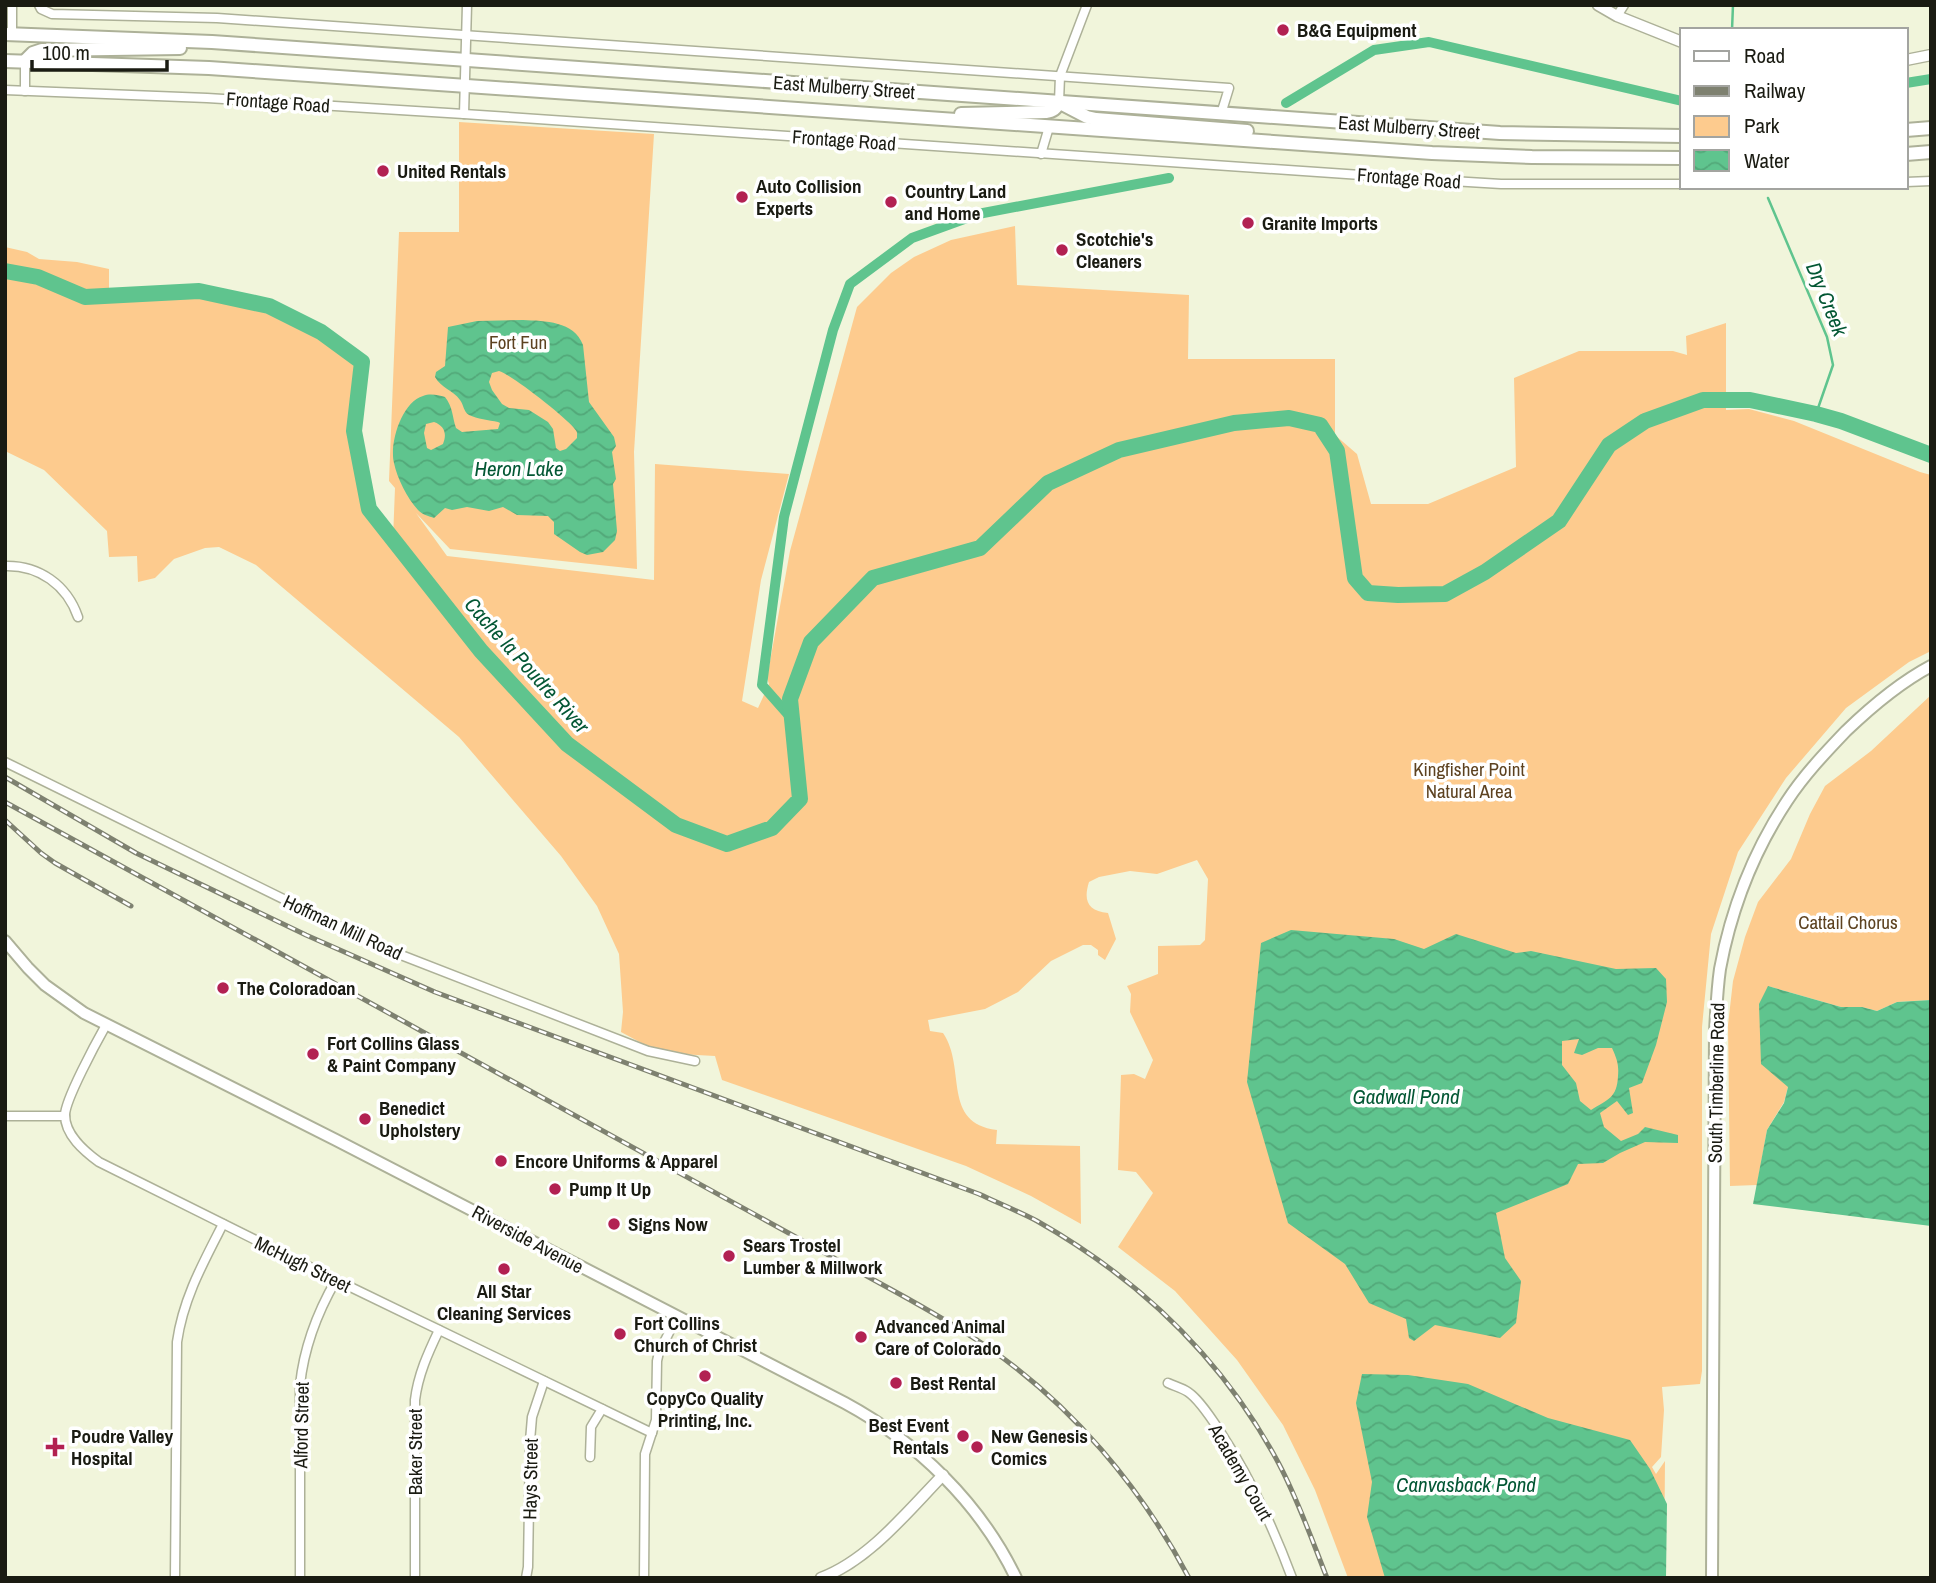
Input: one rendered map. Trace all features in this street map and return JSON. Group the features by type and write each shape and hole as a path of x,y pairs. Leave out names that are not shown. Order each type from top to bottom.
{"highway":[{"name":"East Mulberry Street","path":"7,38 212,42 1500,133 1680,136"},
{"path":"25,61 33,52 42,50 240,45"},
{"name":"East Mulberry Street","path":"5,61 209,68 1432,153 1680,158"},
{"path":"918,118 982,113 1046,113 1053,111 1059,102 1077,113 1096,119 1249,131 1356,146"},
{"path":"1908,130 1931,128"},
{"path":"1908,154 1931,152"}],"main road":[{"name":"South Timberline Road","path":"1712,1578 1714,1033 1720,970 1737,904 1752,867 1787,800 1822,756 1872,706 1915,674 1931,666"},
{"name":"Riverside Avenue","path":"5,941 27,968 57,995 84,1013 336,1140 882,1424 915,1448 943,1475 992,1536 1016,1578"}],"street":[{"path":"7,38 12,5"},
{"path":"39,5 41,9 52,14 217,18 1229,88 1221,114"},
{"path":"464,114 467,5"},
{"path":"1059,102 1060,76 1087,5"},
{"path":"1598,5 1617,16 1680,41"},
{"path":"1617,16 1624,5"},
{"path":"1908,60 1931,55"},
{"path":"25,61 25,91"},
{"name":"Frontage Road","path":"5,90 207,98 464,114 1501,184 1680,184"},
{"path":"1041,154 1049,127"},
{"path":"1908,182 1931,181"},
{"path":"5,566 37,571 54,581 65,592 78,617"},
{"name":"Hoffman Mill Road","path":"5,762 383,948 648,1051 695,1061"},
{"path":"5,1116 65,1116 76,1085 106,1025"},
{"name":"McHugh Street","path":"65,1116 75,1140 99,1162 652,1433"},
{"path":"175,1578 177,1342 192,1284 223,1224"},
{"name":"Alford Street","path":"300,1578 302,1364 315,1321 336,1280"},
{"path":"644,1578 645,1454 656,1420 659,1352 677,1317"},
{"name":"Baker Street","path":"415,1578 415,1400 421,1372 439,1330"},
{"name":"Hays Street","path":"526,1578 530,1441 534,1410 544,1381"},
{"name":"Academy Court","path":"1168,1383 1189,1392 1212,1419 1236,1455 1275,1533 1292,1578"},
{"path":"590,1457 592,1427 602,1409"},
{"path":"821,1578 835,1575 867,1552 943,1475"}],"green space":[{"name":"Kingfisher Point Natural Area","path":"459,122 654,134 634,452 637,569 450,549 416,513 447,556 654,580 655,464 789,474 761,580 742,701 758,708 769,684 767,678 790,551 857,307 891,273 914,257 951,240 1015,226 1017,285 1189,295 1188,359 1335,359 1335,435 1357,454 1371,504 1428,504 1516,467 1514,378 1579,351 1673,351 1687,355 1686,336 1726,323 1726,410 1749,409 1794,421 1931,475 1931,651 1909,662 1846,708 1786,778 1738,852 1711,934 1702,1027 1702,1371 1700,1384 1662,1387 1664,1410 1661,1457 1652,1467 1656,1474 1665,1461 1664,1578 1348,1578 1315,1490 1283,1425 1237,1360 1175,1291 1118,1247 1153,1193 1136,1172 1118,1170 1121,1075 1134,1074 1145,1079 1153,1060 1130,1012 1131,994 1127,986 1158,974 1158,946 1200,945 1205,940 1208,879 1197,860 1157,874 1130,871 1099,877 1089,882 1087,900 1096,910 1108,913 1116,939 1105,960 1091,945 1083,945 1051,961 1018,992 985,1009 928,1020 930,1031 943,1033 950,1047 958,1092 968,1117 980,1125 997,1130 996,1144 1080,1146 1081,1224 1031,1196 966,1166 722,1080 715,1056 679,1054 647,1046 621,1032 623,1012 619,954 597,906 561,856 459,737 256,565 219,547 205,548 174,559 155,578 138,582 137,556 109,557 107,531 44,470 5,451 5,247 27,252 39,259 77,262 109,269 109,296 199,291 269,306 321,332 362,362 354,431 369,509 393,539 395,488 389,481 399,232 459,232"},
{"name":"Cattail Chorus","path":"1931,695 1931,1000 1897,1002 1877,1011 1862,1007 1841,1007 1768,986 1788,1087 1784,1102 1767,1130 1757,1185 1730,1186 1728,1025 1733,981 1758,902 1791,859 1825,786 1871,751"}],"water":[{"name":"Heron Lake","path":"477,321 549,322 566,327 579,337 583,345 589,402 614,437 616,446 612,452 616,479 613,484 617,531 615,540 603,552 587,555 580,552 554,534 554,522 548,516 517,515 503,507 489,511 467,507 452,510 445,508 434,518 419,511 404,489 394,463 393,445 403,415 416,400 428,395 445,397 456,428 462,432 498,429 498,422 469,415 457,397 435,377 436,372 445,366 448,327","holes":["499,371 560,415 575,430 577,438 560,451 556,448 553,429 548,422 529,410 509,408 502,404 489,382 492,373","434,422 443,428 445,437 443,444 431,450 427,448 424,433 426,424"]},
{"name":"Gadwall Pond","path":"1291,930 1394,939 1424,949 1456,934 1516,953 1531,951 1616,969 1656,968 1666,979 1667,1002 1656,1045 1642,1083 1629,1088 1633,1113 1628,1115 1617,1101 1600,1113 1604,1127 1621,1141 1638,1134 1645,1127 1678,1135 1678,1143 1645,1142 1603,1163 1578,1164 1568,1184 1496,1213 1505,1258 1521,1281 1516,1323 1500,1338 1435,1325 1414,1341 1409,1338 1406,1319 1369,1303 1345,1264 1288,1223 1247,1082 1261,943","holes":["1579,1039 1574,1053 1582,1055 1598,1048 1612,1048 1618,1065 1614,1094 1591,1110 1580,1101 1576,1083 1562,1065 1562,1041"]},
{"path":"1768,986 1841,1007 1862,1007 1877,1011 1897,1002 1931,1000 1931,1226 1753,1204 1767,1130 1784,1103 1788,1087 1761,1064 1759,1004"},
{"name":"Canvasback Pond","path":"1362,1374 1408,1375 1468,1384 1548,1418 1630,1440 1650,1469 1667,1504 1666,1578 1385,1578 1367,1517 1372,1482 1356,1403"}],"waterway":[{"name":"Dry Creek","path":"1732,28 1733,5"},
{"path":"1286,103 1374,50 1429,42 1680,101"},
{"path":"1908,83 1931,79"},
{"path":"792,719 762,685 784,517 833,330 850,284 912,238 978,214 1169,178"},
{"name":"Dry Creek","path":"1768,198 1827,337 1833,365 1816,414"},
{"name":"Cache la Poudre River","path":"5,271 38,277 85,297 199,291 269,306 321,332 362,362 354,431 369,509 481,651 567,744 676,825 727,844 772,828 800,799 790,699 811,642 873,578 980,548 1048,483 1119,450 1234,423 1289,418 1320,425 1337,451 1355,578 1368,593 1398,595 1445,594 1485,572 1559,521 1609,445 1645,421 1703,400 1750,400 1816,414 1931,455"}],"railway":[{"path":"5,777 136,853 306,935 435,992 979,1194 1037,1221 1075,1244 1145,1296 1176,1325 1232,1390 1279,1464 1299,1506 1327,1578"},
{"path":"5,802 906,1297 986,1346 1047,1394 1101,1450 1149,1512 1189,1578"},
{"path":"5,820 55,863 131,906"}],"place":[{"name":"B&G Equipment","path":"1283,30"},
{"name":"United Rentals","path":"383,171"},
{"name":"Auto Collision Experts","path":"742,197"},
{"name":"Country Land and Home","path":"891,202"},
{"name":"Granite Imports","path":"1248,223"},
{"name":"Scotchie's Cleaners","path":"1062,250"},
{"name":"The Coloradoan","path":"223,988"},
{"name":"Fort Collins Glass & Paint Company","path":"313,1054"},
{"name":"Benedict Upholstery","path":"365,1119"},
{"name":"Encore Uniforms & Apparel","path":"501,1161"},
{"name":"Pump It Up","path":"555,1189"},
{"name":"Signs Now","path":"614,1224"},
{"name":"Sears Trostel Lumber & Millwork","path":"729,1256"},
{"name":"All Star Cleaning Services","path":"504,1269"},
{"name":"Fort Collins Church of Christ","path":"620,1334"},
{"name":"Advanced Animal Care of Colorado","path":"861,1337"},
{"name":"CopyCo Quality Printing, Inc.","path":"705,1376"},
{"name":"Best Rental","path":"896,1383"},
{"name":"Best Event Rentals","path":"963,1436"},
{"name":"Poudre Valley Hospital","path":"55,1447"},
{"name":"New Genesis Comics","path":"977,1447"}],"park label":[{"name":"Fort Fun","path":"518,342"}]}
